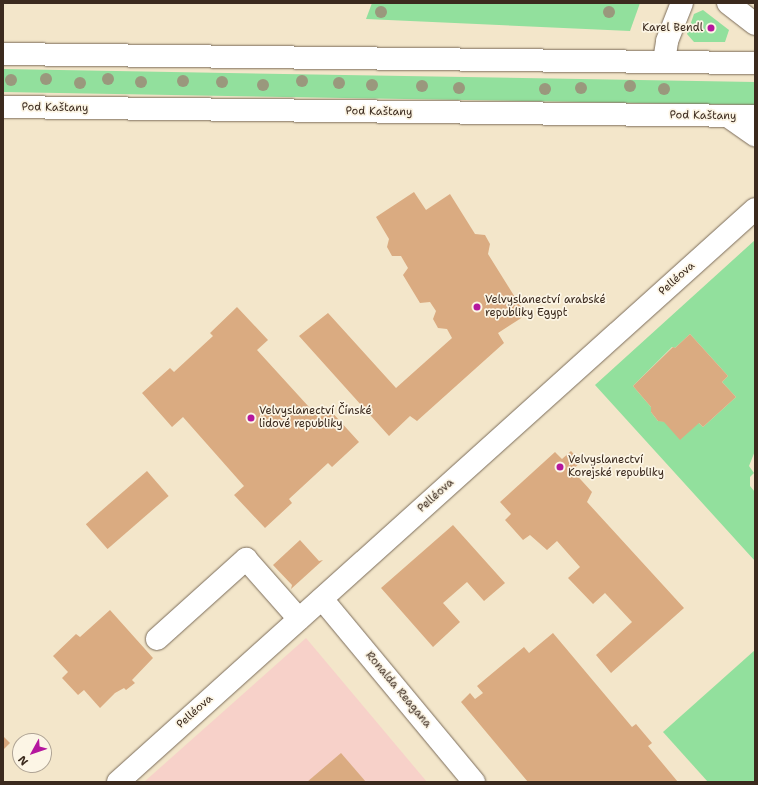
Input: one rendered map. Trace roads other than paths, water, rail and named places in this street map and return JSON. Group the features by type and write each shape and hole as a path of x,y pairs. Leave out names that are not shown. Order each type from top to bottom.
{"main road":[{"path":"664,61 667,41 682,3"},
{"path":"728,3 755,24"},
{"path":"3,54 755,63"},
{"name":"Pod Kaštany","path":"3,107 730,117 755,116"},
{"path":"730,117 755,135"},
{"name":"Pelléova","path":"118,782 755,210"},
{"path":"157,639 246,559 299,619"},
{"name":"Ronalda Reagana","path":"322,599 474,782"}],"place":[{"name":"Karel Bendl","path":"711,28"},
{"name":"Velvyslanectví arabské republiky Egypt","path":"477,307"},
{"name":"Velvyslanectví Čínské lidové republiky","path":"251,418"},
{"name":"Velvyslanectví Korejské republiky","path":"560,467"}]}
